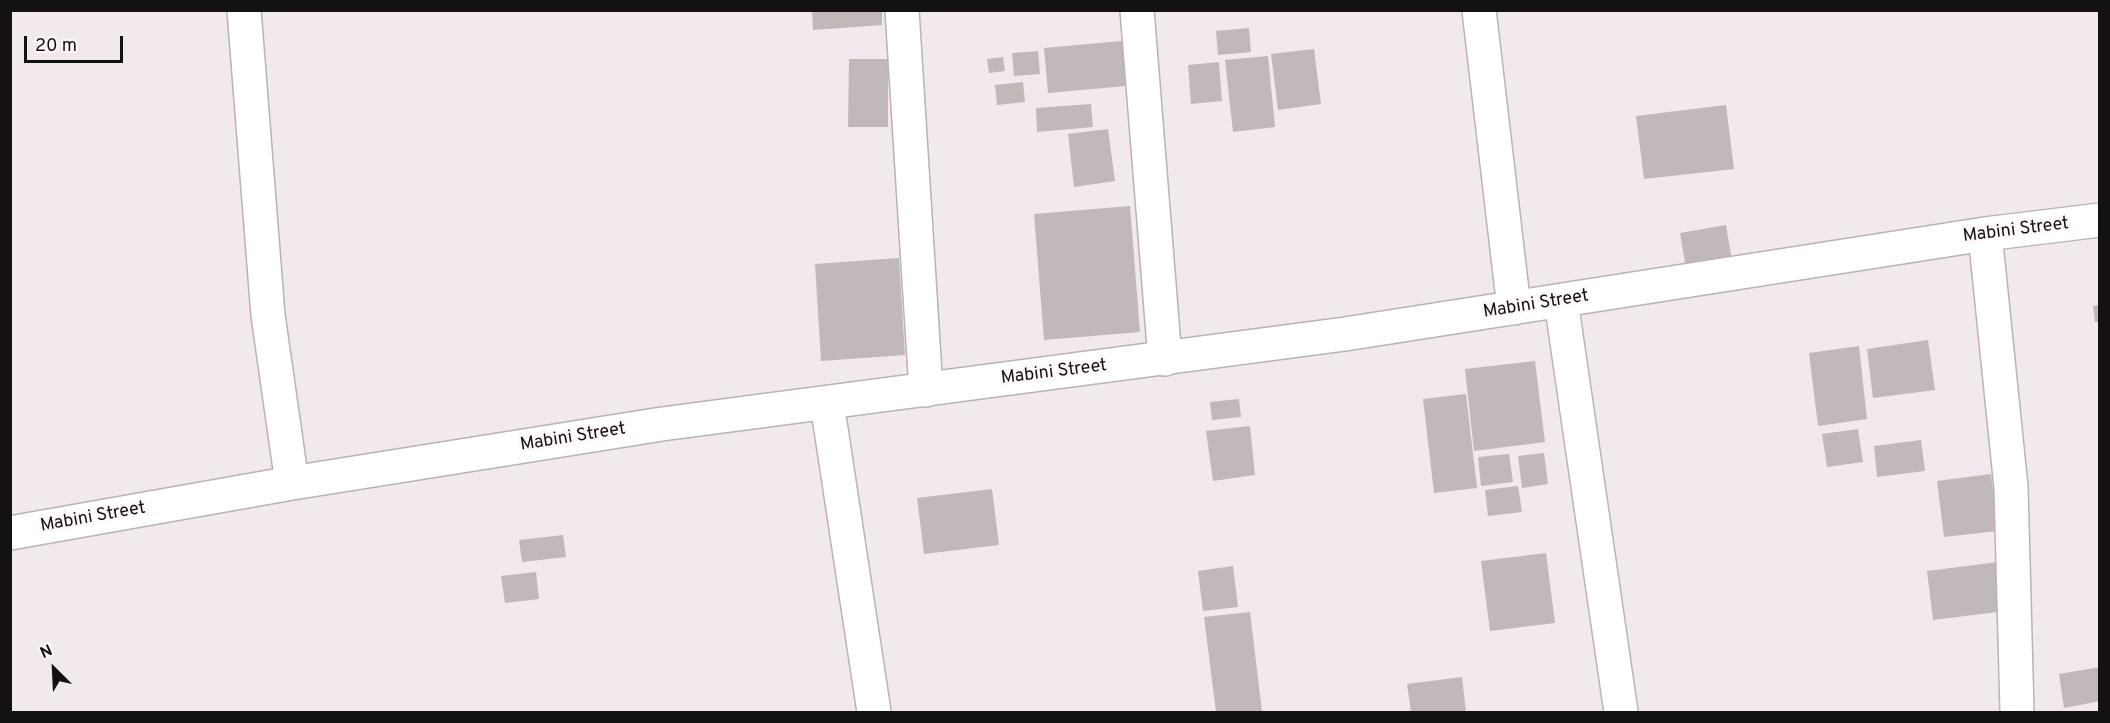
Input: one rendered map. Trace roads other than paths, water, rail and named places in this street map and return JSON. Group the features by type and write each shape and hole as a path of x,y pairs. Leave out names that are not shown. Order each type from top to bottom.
{"street":[{"path":"244,10 268,315 292,483"},
{"path":"902,10 926,390"},
{"path":"1137,10 1165,358"},
{"path":"1479,10 1514,308"},
{"name":"Mabini Street","path":"10,533 292,483 662,424 1165,358 1561,301 1985,234 2100,220"},
{"path":"1985,234 2011,487 2017,712"},
{"path":"1561,301 1621,712"},
{"path":"827,403 874,712"}]}
